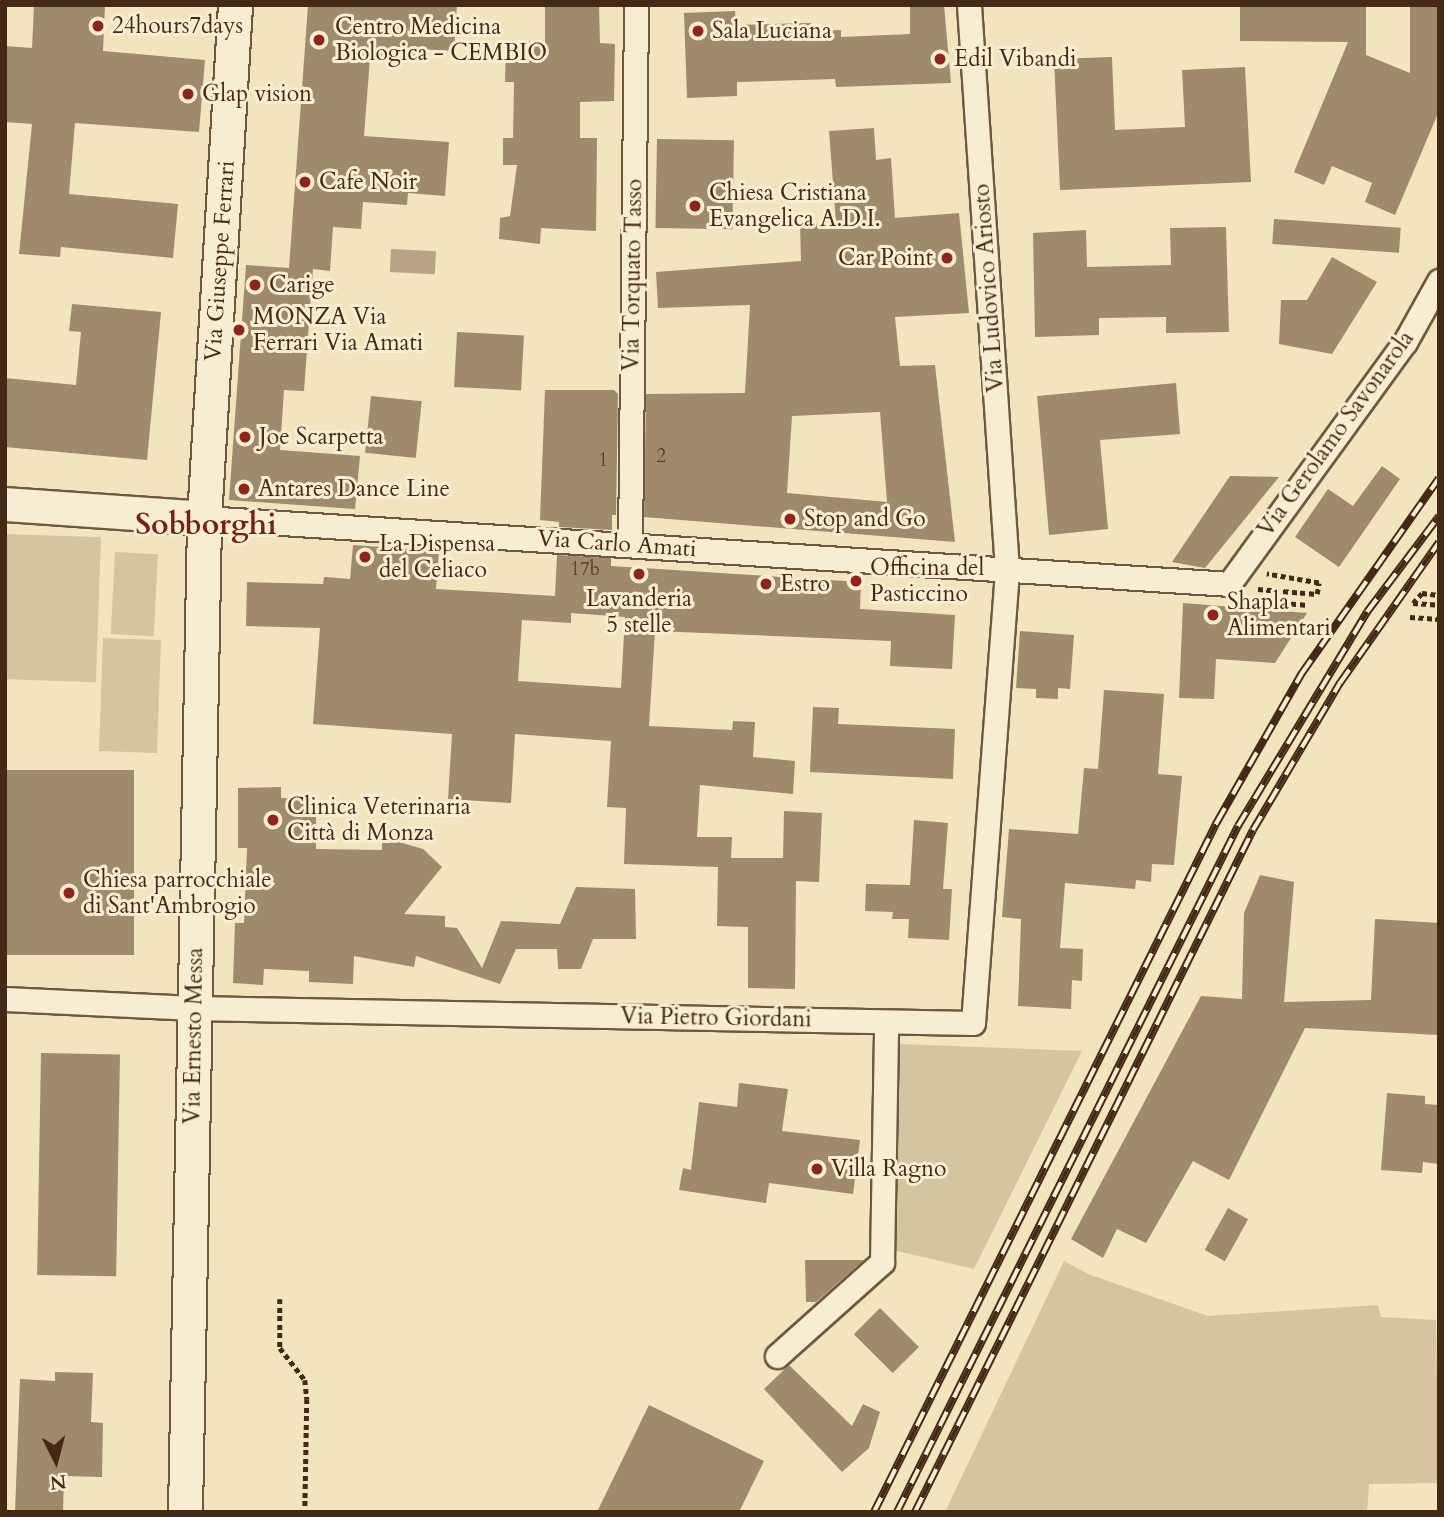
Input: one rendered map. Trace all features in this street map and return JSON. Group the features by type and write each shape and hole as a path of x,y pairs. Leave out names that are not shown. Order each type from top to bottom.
{"street":[{"name":"Via Giuseppe Ferrari","path":"204,517 235,5"},
{"name":"Via Torquato Tasso","path":"630,545 636,5"},
{"name":"Via Ludovico Ariosto","path":"970,5 1007,570"},
{"name":"Via Gerolamo Savonarola","path":"1229,584 1405,342 1439,281"},
{"name":"Via Carlo Amati","path":"5,504 1229,584"},
{"name":"Via Ernesto Messa","path":"186,1512 204,517"},
{"name":"Via Pietro Giordani","path":"5,999 194,1008 973,1023 1007,570"},
{"path":"777,1356 882,1262 886,1022"}],"path":[{"path":"1244,563 1271,576 1319,583 1317,594 1258,589"},
{"path":"1229,584 1228,599 1308,605"},
{"path":"1439,595 1422,593 1413,603 1439,605"},
{"path":"1410,617 1439,619"},
{"path":"280,1299 280,1348 305,1380 305,1512"}],"shaded area":[{"path":"391,249 436,251 435,274 390,272"},
{"path":"5,534 101,537 96,682 5,679"},
{"path":"115,552 158,554 154,636 111,634"},
{"path":"103,638 161,640 157,753 99,751"},
{"path":"900,1044 1082,1051 974,1269 893,1250"},
{"path":"1064,1261 1088,1274 1208,1316 1378,1305 1381,1317 1436,1320 1439,1483 1369,1484 1367,1512 945,1512"}],"building":[{"path":"34,5 105,5 103,51 205,60 199,132 75,123 69,194 178,204 173,258 61,247 60,257 19,254 32,124 5,122 5,46 32,48"},
{"path":"308,5 457,5 454,51 418,49 417,61 370,58 364,136 449,142 445,196 408,193 407,205 363,202 361,229 333,227 330,271 313,269 304,391 284,390 280,450 360,456 355,509 229,500 246,265 289,268"},
{"path":"545,5 599,5 600,43 615,44 614,101 580,102 580,138 597,138 596,231 541,228 540,244 499,239 500,218 510,216 517,165 503,165 503,138 513,138 514,82 505,82 506,41 545,42"},
{"path":"910,5 944,5 951,83 836,87 835,79 737,82 737,96 687,98 684,13 735,11 736,25 811,23 812,31 841,30 841,37 910,34"},
{"path":"1240,5 1366,5 1366,55 1410,73 1410,5 1439,5 1439,111 1395,215 1365,202 1372,183 1332,166 1324,185 1294,172 1348,42 1240,41"},
{"path":"1112,57 1115,130 1185,127 1182,70 1245,67 1251,182 1060,190 1054,59"},
{"path":"874,128 876,160 891,158 895,218 959,213 969,313 895,317 900,366 935,365 955,542 644,517 646,394 745,393 750,305 658,308 656,272 801,261 800,225 836,222 829,131","holes":["880,412 887,502 787,493 792,416"]},
{"name":"Chiesa Cristiana Evangelica A.D.I.","path":"657,139 734,140 732,229 655,228"},
{"path":"1274,219 1401,228 1399,253 1272,244"},
{"path":"1226,227 1229,332 1166,333 1166,317 1099,318 1099,335 1035,337 1033,233 1086,230 1087,267 1171,265 1170,228"},
{"path":"1332,257 1377,282 1332,354 1279,344 1281,300 1307,300"},
{"path":"72,304 161,312 147,460 5,447 5,378 76,385 81,332 69,331"},
{"path":"457,332 524,336 521,390 454,387"},
{"path":"1176,383 1180,434 1100,440 1108,529 1049,535 1037,396"},
{"path":"545,390 614,390 618,394 616,515 612,515 612,530 559,527 559,522 540,520"},
{"path":"371,396 422,401 416,458 365,453"},
{"path":"1382,466 1400,479 1339,567 1295,537 1328,489 1353,506"},
{"path":"1230,476 1279,477 1205,568 1172,562"},
{"path":"353,545 439,551 436,589 555,596 557,555 611,558 611,566 861,582 860,609 955,615 952,669 890,666 891,641 655,631 649,726 732,730 733,721 755,722 753,757 795,761 793,794 700,785 697,837 732,837 731,858 783,858 784,811 822,813 819,882 796,881 795,989 748,988 748,927 717,926 718,867 624,864 626,808 607,807 611,741 515,734 511,803 448,799 452,734 313,724 320,628 246,626 247,582 323,584 324,577 350,579","holes":["571,613 625,617 621,688 518,681 522,620 571,623"]},
{"path":"1183,603 1307,613 1275,663 1216,659 1214,699 1179,698"},
{"path":"1020,631 1074,635 1070,689 1058,688 1058,699 1036,698 1036,689 1016,688"},
{"path":"1104,690 1164,694 1158,774 1182,776 1174,865 1152,864 1151,882 1136,880 1135,889 1065,883 1060,948 1083,949 1082,981 1072,980 1071,1009 1018,1006 1021,919 1002,917 1009,829 1078,834 1084,768 1098,769"},
{"path":"813,707 839,708 838,724 955,729 953,779 810,772"},
{"name":"Chiesa parrocchiale di Sant'Ambrogio","path":"5,770 134,770 134,955 5,955"},
{"path":"281,787 281,798 316,799 316,849 382,850 382,837 423,849 442,867 404,914 445,916 445,927 457,928 482,968 501,921 560,924 576,887 635,889 636,939 593,939 581,969 558,969 557,949 516,949 500,984 416,956 414,967 354,956 353,984 309,982 309,971 264,969 263,985 233,983 235,923 244,923 247,848 238,848 238,788"},
{"path":"914,820 948,823 943,889 952,889 949,940 908,938 909,919 892,919 893,912 865,911 866,884 910,885"},
{"path":"1260,875 1294,882 1284,1002 1371,1000 1375,919 1439,923 1439,1035 1305,1028 1229,1180 1193,1161 1146,1243 1117,1229 1103,1258 1071,1239 1201,996 1242,999 1244,913"},
{"path":"41,1053 120,1054 116,1276 37,1275"},
{"path":"739,1083 788,1089 782,1131 860,1140 853,1194 769,1183 766,1203 679,1190 683,1168 691,1170 699,1102 737,1107"},
{"path":"1387,1093 1425,1096 1425,1104 1439,1105 1439,1164 1423,1162 1422,1173 1381,1170"},
{"path":"1228,1208 1248,1219 1225,1261 1205,1250"},
{"path":"805,1260 864,1260 816,1302 806,1302"},
{"path":"880,1308 919,1347 893,1373 854,1334"},
{"path":"789,1365 852,1426 863,1404 880,1412 869,1448 842,1472 764,1389"},
{"path":"55,1372 93,1373 91,1422 103,1423 102,1477 64,1476 63,1512 15,1512 20,1379 55,1381"},
{"path":"649,1405 764,1461 739,1512 597,1512"}],"railway":[{"path":"874,1512 1217,822 1302,673 1439,478"},
{"path":"897,1512 1238,826 1367,612 1439,516"},
{"path":"915,1512 1253,830 1340,683 1439,542"}],"place":[{"name":"24hours7days","path":"98,26"},
{"name":"Sala Luciana","path":"698,31"},
{"name":"Centro Medicina Biologica - CEMBIO","path":"319,40"},
{"name":"Edil Vibandi","path":"940,59"},
{"name":"Glap vision","path":"188,94"},
{"name":"Cafe Noir","path":"305,182"},
{"name":"Chiesa Cristiana Evangelica A.D.I.","path":"695,206"},
{"name":"Car Point","path":"947,258"},
{"name":"Carige","path":"255,285"},
{"name":"MONZA Via Ferrari Via Amati","path":"239,330"},
{"name":"Joe Scarpetta","path":"245,437"},
{"name":"Antares Dance Line","path":"244,489"},
{"name":"Stop and Go","path":"790,519"},
{"name":"La Dispensa del Celiaco","path":"365,557"},
{"name":"Lavanderia 5 stelle","path":"639,574"},
{"name":"Officina del Pasticcino","path":"856,581"},
{"name":"Estro","path":"766,584"},
{"name":"Shapla Alimentari","path":"1213,615"},
{"name":"Clinica Veterinaria Città di Monza","path":"273,820"},
{"name":"Chiesa parrocchiale di Sant'Ambrogio","path":"69,893"},
{"name":"Villa Ragno","path":"817,1169"}],"district":[{"name":"Sobborghi","path":"206,525"}]}
